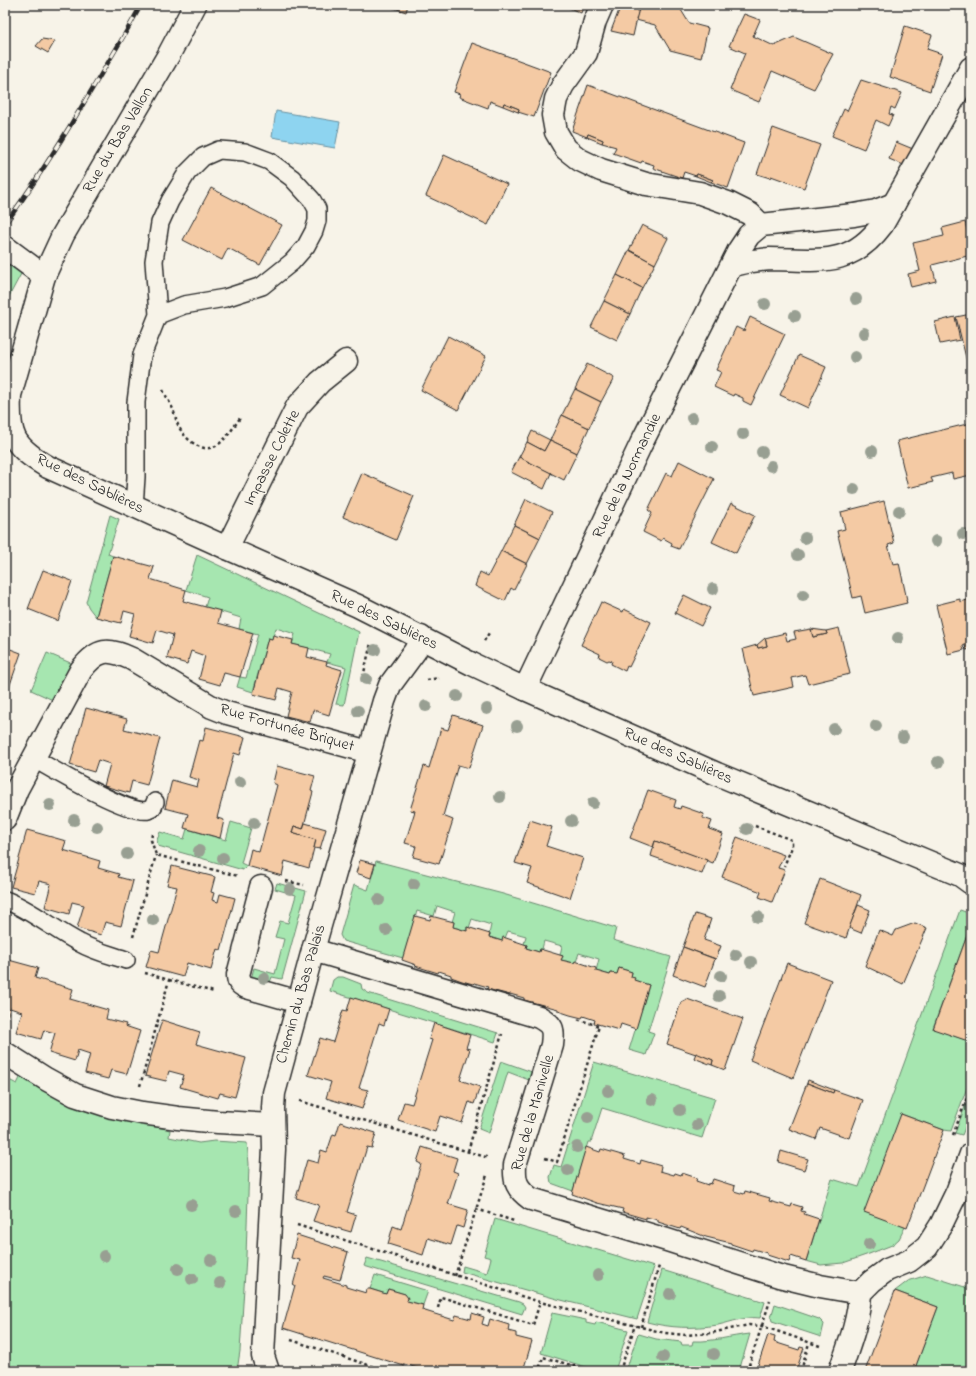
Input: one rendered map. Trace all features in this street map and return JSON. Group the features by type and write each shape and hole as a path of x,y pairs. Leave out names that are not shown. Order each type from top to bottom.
{"street":[{"name":"Rue du Bas Vallon","path":"44,276 63,235 168,56 195,5"},
{"path":"602,5 595,22 586,53 563,85 556,99 553,116 556,132 566,149 580,160 601,170 646,184 700,193 728,203 750,214 761,225 854,215 876,211 894,204"},
{"path":"733,265 769,259 824,260 844,256 862,246 874,236 882,225 971,68"},
{"name":"Rue de la Normandie","path":"525,689 641,444 740,250 749,235 761,225"},
{"path":"7,249 44,276"},
{"name":"Rue des Sablières","path":"44,276 10,395 9,416 11,431 19,445 31,457 48,467 364,609 525,689 717,774 967,878"},
{"name":"Impasse Colette","path":"227,548 297,407 320,382 346,361"},
{"name":"Chemin du Bas Palais","path":"267,1370 264,1356 264,1335 274,1149 273,1108 278,1077 369,752 390,685 415,651 421,637"},
{"name":"Rue Fortunée Briquet","path":"5,818 33,758 81,670 89,660 97,654 106,652 118,653 132,659 212,707 227,713 369,752"},
{"path":"261,887 238,975 238,980 239,983 246,988 299,1002"},
{"name":"Rue de la Manivelle","path":"313,950 539,1017 547,1022 552,1028 552,1045 515,1165 514,1176 517,1186 531,1199 779,1276 820,1286 860,1293"},
{"path":"5,1053 46,1079 75,1095 112,1107 178,1118 273,1125"},
{"path":"843,1361 857,1320 860,1307 860,1293 872,1281 887,1270 909,1261 927,1247 941,1225 957,1192 971,1154"}],"lane":[{"path":"134,506 136,402 142,355 158,315 154,261 160,223 170,201 187,173 203,157 219,150 245,152 269,161 292,178 312,200 317,209 317,221 314,231 306,246 292,262 262,286 225,298 184,305 158,315"},
{"path":"33,758 114,802 140,811 147,811 154,805"},
{"path":"5,900 19,906 80,944 96,951 126,960"}],"path":[{"path":"142,355 151,372 161,386 172,408 179,427 186,438 197,446 206,448 216,446 227,437 240,418"},
{"path":"362,679 372,641"},
{"path":"139,1089 169,980 138,971 126,960 156,855 150,840 153,828 154,805"},
{"path":"755,826 792,840 792,847 784,866"},
{"path":"5,860 11,839"},
{"path":"156,855 239,877"},
{"path":"468,1151 503,1030"},
{"path":"951,1140 971,1087"},
{"path":"455,1276 488,1172"},
{"path":"270,1219 288,1222 540,1302 635,1326 665,1333 686,1335 711,1333 749,1325 762,1326 830,1350 843,1361"},
{"path":"641,1327 667,1240"},
{"path":"747,1371 779,1276"},
{"path":"438,1308 441,1298 533,1325 540,1302"},
{"path":"620,1371 635,1326"},
{"path":"264,1335 281,1337 387,1371"},
{"path":"800,1371 809,1343"},
{"path":"530,1367 539,1370 543,1357 591,1371"},
{"path":"375,1371 376,1367"}],"green space":[{"path":"5,258 21,274 5,304"},
{"path":"110,515 119,519 108,554 113,556 96,617 86,602"},
{"path":"197,555 359,632 344,705 336,704 346,667 327,662 330,654 292,644 295,634 276,628 272,639 268,638 253,692 237,687 240,677 246,678 258,634 239,629 241,618 205,607 208,597 186,590"},
{"path":"47,653 73,664 55,701 31,690"},
{"path":"231,822 251,828 241,863 247,866 243,870 158,846 157,840 160,832 184,839 187,829 226,840"},
{"path":"376,861 503,894 616,928 613,940 671,957 648,1031 654,1033 646,1055 629,1050 649,985 634,980 631,977 632,972 619,968 617,974 611,973 610,975 596,971 599,959 579,953 576,962 575,961 574,963 561,960 563,956 560,955 562,946 544,941 542,949 540,949 539,952 526,948 527,945 524,944 526,936 508,931 502,941 489,937 491,925 472,919 469,928 467,927 467,931 453,927 454,922 452,922 455,912 437,906 434,916 417,911 403,958 343,941 340,935 354,885 368,890"},
{"path":"277,883 306,891 282,979 272,977 269,985 251,979 254,968 275,974 284,939 275,937 280,921 288,923 296,895 275,889"},
{"path":"960,910 971,914 971,931 969,930 933,1028 971,1042 971,1077 951,1131 944,1130 901,1114 905,1227 899,1239 892,1245 843,1263 821,1265 806,1261 832,1179 859,1187"},
{"path":"337,977 343,977 361,984 362,989 368,993 498,1033 495,1042 330,991 333,980"},
{"path":"501,1061 532,1072 529,1080 508,1072 489,1133 479,1129"},
{"path":"594,1062 715,1098 702,1138 602,1108 591,1142 588,1142 573,1191 551,1183 550,1177 554,1165 561,1167"},
{"path":"21,1076 113,1117 170,1130 169,1137 199,1143 214,1141 247,1143 249,1164 246,1256 240,1351 237,1371 5,1371 5,1078 17,1084"},
{"path":"971,1091 971,1113 962,1135 955,1133"},
{"path":"495,1219 654,1267 637,1319 557,1299 462,1272 463,1266 487,1273 491,1258 484,1256"},
{"path":"367,1258 519,1302 525,1307 522,1314 364,1266"},
{"path":"662,1270 765,1302 760,1318 749,1318 718,1325 700,1327 673,1327 647,1322"},
{"path":"375,1275 428,1291 423,1305 407,1301 405,1294 388,1289 386,1294 370,1289"},
{"path":"927,1275 971,1289 971,1371 914,1371 938,1307 895,1291 908,1281"},
{"path":"775,1304 819,1319 824,1324 821,1337 772,1321 771,1317"},
{"path":"552,1313 586,1320 586,1323 595,1325 596,1322 628,1330 615,1371 599,1371 541,1353"},
{"path":"639,1334 656,1339 681,1342 682,1345 692,1345 693,1341 714,1340 750,1334 739,1371 626,1371 637,1336"}],"water":[{"path":"276,111 340,122 335,148 272,137"}],"building":[{"path":"385,5 408,5 406,12"},
{"path":"584,5 581,13 565,6"},
{"path":"621,5 639,9 633,36 611,31"},
{"path":"640,5 678,5 689,23 708,28 701,58 670,50 655,25 636,20"},
{"path":"744,14 760,20 753,36 774,46 794,37 833,54 814,89 772,71 759,102 730,90 745,53 729,46"},
{"path":"905,26 932,35 927,49 942,54 930,91 890,77"},
{"path":"42,39 55,41 48,53 36,46"},
{"path":"472,43 551,72 534,117 518,112 519,109 504,103 503,106 490,101 488,108 459,97 460,94 454,92"},
{"path":"861,80 902,93 895,109 891,107 889,114 893,115 888,126 876,120 864,149 832,136 844,109 847,111"},
{"path":"588,85 744,143 728,188 711,182 713,180 697,174 696,176 684,172 682,178 653,168 654,165 642,161 641,163 613,153 616,147 602,143 603,140 588,134 587,137 572,131"},
{"path":"504,103 519,109 518,112 503,106"},
{"path":"773,128 820,145 804,188 771,176 770,178 757,174"},
{"path":"588,134 603,140 602,143 587,137"},
{"path":"896,142 913,149 906,166 889,159"},
{"path":"444,155 507,184 488,225 426,196"},
{"path":"697,174 713,180 711,182 696,176"},
{"path":"211,188 282,225 260,265 228,248 222,260 183,240"},
{"path":"965,222 969,238 971,237 971,255 932,265 936,281 911,287 908,274 920,271 913,243 944,236 942,228"},
{"path":"642,225 668,238 655,264 629,250"},
{"path":"629,250 655,264 642,288 617,275"},
{"path":"617,275 642,288 630,314 604,301"},
{"path":"604,301 630,314 617,340 591,327"},
{"path":"971,314 971,361 967,362 956,317"},
{"path":"750,317 785,334 751,405 743,401 743,398 734,394 733,396 714,387 721,372 716,370 736,327 744,331"},
{"path":"955,317 960,340 940,344 935,322"},
{"path":"448,336 486,356 458,410 421,390"},
{"path":"799,355 826,367 808,408 780,395"},
{"path":"587,364 614,378 601,402 575,389"},
{"path":"575,389 601,402 589,428 562,415"},
{"path":"562,415 589,428 577,453 550,440"},
{"path":"971,423 971,475 953,479 952,473 931,478 933,482 908,488 897,441"},
{"path":"532,431 550,440 544,451 527,442"},
{"path":"550,440 577,453 564,480 519,457 527,442 544,451"},
{"path":"519,457 551,473 544,489 511,472"},
{"path":"679,461 714,479 679,549 671,546 672,543 663,538 661,541 643,532 652,513 648,510 666,473 672,476"},
{"path":"362,473 414,496 396,540 343,517"},
{"path":"526,499 552,512 540,538 514,525"},
{"path":"884,501 894,543 888,545 893,564 899,563 907,603 865,613 861,596 853,598 837,531 845,529 841,512"},
{"path":"731,503 755,515 736,553 712,542"},
{"path":"514,525 540,538 527,564 501,551"},
{"path":"501,551 527,564 514,590 511,588 505,601 475,586 480,572 488,576"},
{"path":"113,556 154,567 150,579 186,590 183,601 221,611 218,623 253,633 240,677 224,673 220,685 199,679 205,656 191,651 187,664 167,658 173,635 157,630 153,643 129,636 135,614 124,611 121,623 96,617"},
{"path":"43,570 72,581 58,621 28,609"},
{"path":"684,595 710,608 701,626 675,613"},
{"path":"960,599 960,602 971,599 971,649 966,650 965,645 963,646 964,650 948,654 936,605"},
{"path":"601,602 623,612 624,609 651,622 629,667 627,666 625,671 611,664 612,661 607,661 599,657 600,654 581,645"},
{"path":"839,628 850,674 808,684 805,675 792,678 794,687 754,696 743,649 757,645 758,648 767,646 765,638 785,633 787,641 796,639 794,632 811,629 813,637 827,634 826,631"},
{"path":"811,629 826,631 827,634 813,637"},
{"path":"273,635 293,640 292,644 309,648 307,657 327,662 326,665 342,670 329,715 313,710 310,722 286,716 292,692 279,688 276,700 253,694 268,638 272,639"},
{"path":"765,638 767,646 758,648 757,645"},
{"path":"5,647 21,653 5,699"},
{"path":"971,693 971,716 966,694"},
{"path":"86,708 127,719 124,729 160,738 147,785 132,781 129,793 104,786 110,764 98,760 94,772 70,765"},
{"path":"453,715 483,725 469,768 458,765 443,816 453,820 439,864 413,857 416,846 405,843 415,811 410,810 424,766 429,768 441,728 448,730"},
{"path":"206,727 245,737 240,755 234,753 217,818 224,820 220,838 184,828 188,814 165,808 172,780 197,787 199,780 189,777 199,740 203,741"},
{"path":"277,766 315,776 311,791 313,792 303,829 294,826 292,833 316,840 309,868 285,861 282,876 247,866 251,849 259,852 277,785 273,783"},
{"path":"648,790 676,800 674,807 680,809 681,806 704,814 703,818 712,821 709,829 723,834 713,863 655,841 653,847 630,838"},
{"path":"530,820 552,827 546,846 583,858 570,898 527,883 532,868 515,863"},
{"path":"305,823 326,829 320,849 314,848 316,840 292,833 294,826 303,829"},
{"path":"27,830 66,841 63,850 100,861 98,868 119,874 118,877 133,881 121,926 105,922 101,935 77,928 84,905 72,902 69,914 45,907 51,884 39,881 35,893 11,887"},
{"path":"737,837 784,855 778,868 785,870 772,902 759,897 761,892 722,877"},
{"path":"655,841 707,860 702,874 651,856"},
{"path":"360,860 375,864 371,878 356,873"},
{"path":"172,866 215,877 211,892 214,893 212,900 218,902 220,894 235,898 221,950 217,949 211,970 187,963 183,977 146,967 151,950 159,952 177,887 167,885"},
{"path":"820,879 861,895 846,938 804,923"},
{"path":"858,905 870,910 861,933 849,928"},
{"path":"695,914 711,919 704,940 721,946 716,959 683,947"},
{"path":"415,916 430,920 431,916 454,922 453,927 467,931 467,927 490,934 489,937 502,941 503,937 527,945 526,948 539,952 540,949 563,956 561,960 574,963 575,961 596,968 596,971 610,975 611,973 617,974 619,968 632,972 631,977 635,978 634,980 649,985 636,1029 621,1024 619,1030 594,1023 595,1020 583,1016 582,1018 570,1015 558,1011 558,1009 524,1000 524,998 510,994 487,989 488,987 462,981 451,977 451,975 439,971 438,973 415,966 416,965 402,960"},
{"path":"915,923 927,928 903,984 865,966 879,930 893,936 896,930"},
{"path":"969,930 971,931 971,1042 933,1029"},
{"path":"683,947 715,959 705,987 673,975"},
{"path":"5,959 38,968 35,978 73,989 70,999 108,1010 106,1019 126,1024 125,1026 140,1031 127,1074 111,1070 108,1079 85,1073 90,1054 78,1050 75,1061 49,1053 55,1033 44,1030 41,1039 16,1032 22,1012 10,1008 7,1018 5,1018"},
{"path":"787,963 831,980 793,1078 750,1060"},
{"path":"351,997 389,1009 384,1025 379,1023 359,1088 368,1090 362,1109 326,1098 331,1082 308,1075 320,1038 333,1042 343,1010 347,1011"},
{"path":"687,999 743,1019 725,1070 712,1065 713,1060 667,1044 681,1002"},
{"path":"162,1020 200,1032 196,1044 246,1058 235,1097 220,1093 218,1098 180,1087 184,1075 169,1071 166,1081 145,1076"},
{"path":"434,1023 470,1035 466,1048 470,1049 460,1080 480,1087 474,1104 469,1102 462,1123 440,1116 435,1132 398,1120 404,1102 412,1104 432,1040 429,1039"},
{"path":"696,1053 713,1060 712,1065 694,1058"},
{"path":"808,1080 834,1090 833,1093 807,1083"},
{"path":"807,1083 833,1093 834,1090 863,1100 849,1138 820,1128 816,1139 789,1129"},
{"path":"901,1114 944,1130 907,1228 864,1212"},
{"path":"340,1122 376,1133 372,1148 367,1147 347,1212 356,1215 351,1232 313,1221 319,1205 296,1198 307,1160 318,1163 321,1150 327,1152 333,1134 336,1135"},
{"path":"422,1147 457,1158 453,1171 458,1173 448,1204 468,1210 463,1228 457,1226 451,1245 428,1238 423,1255 388,1244 393,1226 401,1229 421,1164 417,1162"},
{"path":"586,1147 600,1152 601,1149 625,1156 624,1159 640,1164 641,1160 661,1166 660,1171 674,1175 675,1173 681,1175 682,1173 697,1178 696,1181 708,1185 708,1183 711,1184 713,1179 735,1186 734,1191 744,1194 745,1191 770,1198 769,1201 791,1207 792,1204 802,1207 801,1211 805,1212 804,1214 819,1219 806,1261 791,1256 789,1262 767,1255 767,1253 753,1249 752,1251 731,1243 706,1237 681,1227 680,1229 658,1222 658,1220 646,1217 646,1219 622,1212 623,1209 597,1203 572,1194"},
{"path":"781,1151 808,1159 804,1170 778,1162"},
{"path":"297,1235 348,1252 340,1280 324,1276 323,1278 366,1293 367,1289 370,1289 386,1294 388,1289 405,1294 408,1298 407,1301 423,1305 422,1310 454,1320 456,1315 471,1319 472,1313 484,1317 482,1324 488,1326 490,1319 509,1325 508,1331 516,1333 516,1337 532,1341 523,1371 428,1371 404,1364 404,1366 283,1328 295,1285 293,1285 300,1260 291,1258"},
{"path":"895,1291 938,1307 914,1371 865,1371"},
{"path":"768,1335 775,1337 774,1342 799,1350 800,1347 804,1348 796,1371 756,1371"}],"railway":[{"path":"5,224 64,136 141,5"}]}
